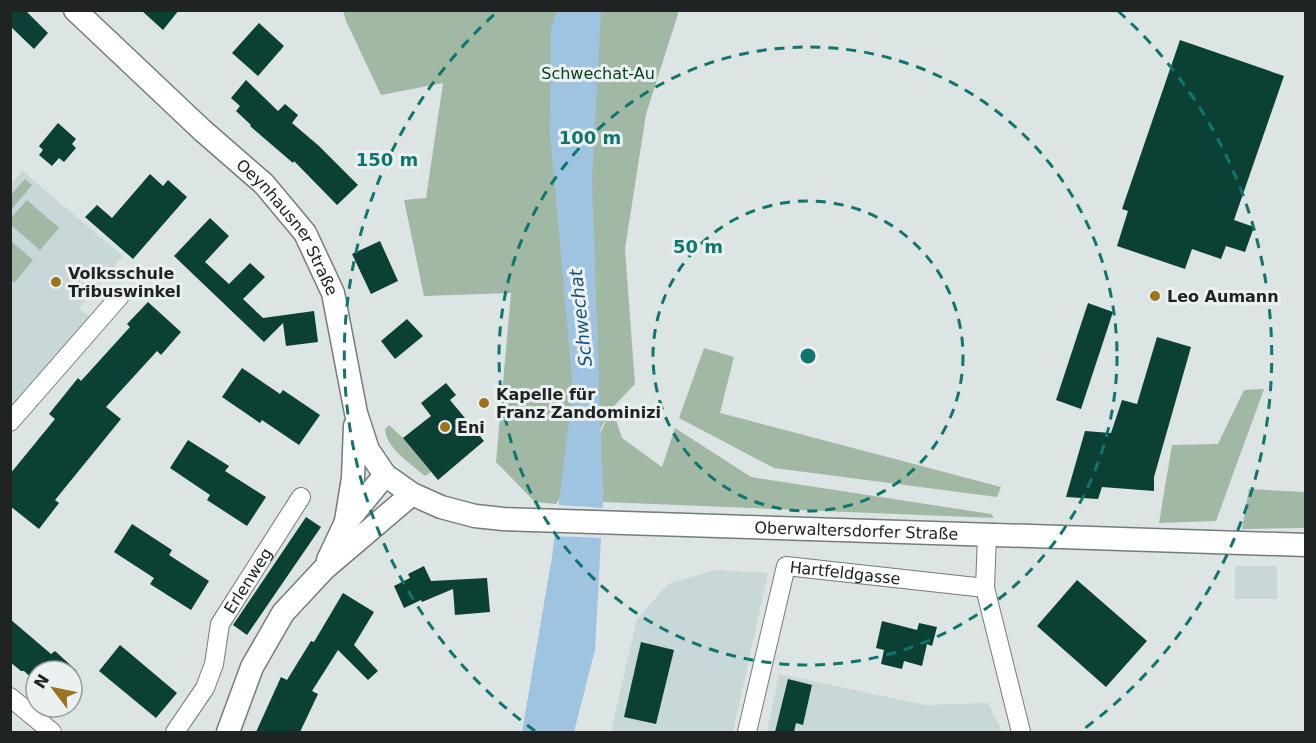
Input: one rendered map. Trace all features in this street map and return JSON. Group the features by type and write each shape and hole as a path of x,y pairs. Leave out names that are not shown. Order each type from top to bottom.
{"street":[{"name":"Oeynhausner Straße","path":"75,10 202,130 264,184 305,233 333,293 356,413 368,450 385,475 412,494"},
{"path":"10,422 120,296"},
{"path":"345,524 353,478 356,413"},
{"path":"324,569 345,524 385,475"},
{"path":"228,732 252,667 283,613 324,569 412,494"},
{"name":"Oberwaltersdorfer Straße","path":"412,494 441,507 475,516 515,519 1305,545"},
{"name":"Erlenweg","path":"175,732 205,688 214,664 220,624 301,497"},
{"path":"987,535 985,588 1021,732"},
{"name":"Hartfeldgasse","path":"747,732 786,566 985,588"},
{"path":"10,697 52,732"}],"shaded area":[{"name":"Volksschule Tribuswinkel","path":"22,171 123,256 79,308 90,317 11,409 10,185"},
{"path":"1235,566 1277,566 1277,599 1235,599"},
{"path":"714,570 768,573 733,732 611,732 637,619 668,584"},
{"path":"779,674 925,705 988,703 1002,732 767,732"}],"green space":[{"name":"Schwechat-Au","path":"343,11 679,11 646,114 625,249 635,384 612,408 622,438 662,467 675,428 751,477 991,514 994,518 603,502 600,434 609,414 556,504 535,502 496,462 511,293 424,296 404,200 426,198 443,83 381,95"},
{"path":"25,179 32,185 11,210 11,195"},
{"path":"27,200 59,228 40,250 11,225 11,218"},
{"path":"11,241 33,260 14,283 11,280"},
{"path":"704,348 734,357 720,413 1001,487 997,497 774,468 679,418"},
{"path":"1264,389 1216,521 1159,523 1172,445 1218,444 1244,390"},
{"path":"389,425 431,472 425,476 394,449 386,436 385,429"},
{"path":"1249,489 1305,492 1305,528 1242,529"}],"water":[{"name":"Schwechat","path":"557,11 601,11 592,180 603,502 595,650 574,732 522,732 552,557 573,389 550,133 551,29"}],"pier":[{"path":"556,505 606,508 604,538 552,536"}],"building":[{"path":"10,10 25,10 48,33 34,49 10,26"},
{"path":"141,10 179,10 163,30"},
{"path":"259,23 284,46 258,76 232,53"},
{"path":"1180,40 1284,76 1234,220 1254,227 1245,252 1226,246 1221,259 1192,249 1185,269 1117,246 1128,211 1122,209"},
{"path":"246,80 278,111 285,104 298,115 292,123 358,185 337,205 294,161 293,163 236,111 240,106 231,98"},
{"path":"58,123 76,139 72,144 76,148 64,162 59,158 52,166 39,155 43,150 39,146"},
{"path":"150,174 163,186 168,180 187,197 133,259 85,217 97,205 112,218"},
{"path":"210,218 229,236 205,262 229,284 250,263 265,277 243,299 263,318 314,311 318,342 286,346 283,323 264,342 174,256"},
{"path":"380,241 398,281 371,294 352,254"},
{"path":"148,302 181,332 161,355 157,351 106,407 121,419 55,500 59,503 39,529 10,506 10,474 55,419 49,414 78,378 81,381 130,327 127,324"},
{"path":"1088,303 1113,312 1081,409 1056,400"},
{"path":"407,319 423,336 395,359 381,341"},
{"path":"1157,337 1191,347 1154,477 1154,491 1102,487 1098,499 1066,497 1085,431 1111,433 1122,400 1137,404"},
{"path":"242,368 280,394 283,390 320,415 299,445 262,420 260,423 222,397"},
{"name":"Eni","path":"446,383 456,395 450,400 484,441 438,480 403,438 431,416 421,403"},
{"path":"188,440 229,466 225,471 266,497 247,526 207,500 210,495 170,468"},
{"path":"306,517 321,527 247,635 233,625"},
{"path":"132,524 172,550 169,555 209,581 191,610 150,584 154,578 114,552"},
{"path":"424,566 431,581 487,578 490,612 455,615 453,589 404,608 394,586 410,578 408,574"},
{"path":"1077,580 1147,641 1106,687 1037,626"},
{"path":"343,593 374,612 354,645 378,671 368,680 338,650 312,691 318,694 300,732 256,732 281,677 287,680 311,641 314,642"},
{"path":"10,619 51,654 55,651 64,659 24,659 24,671 10,662"},
{"path":"882,621 917,630 919,623 937,627 932,646 927,644 922,666 904,661 902,669 881,664 884,650 876,648"},
{"path":"641,642 674,650 656,724 624,717"},
{"path":"120,645 177,693 156,718 99,671"},
{"path":"788,679 812,685 803,725 796,723 794,732 775,732"}],"place":[{"name":"Volksschule Tribuswinkel","path":"56,282"},
{"name":"Leo Aumann","path":"1155,296"},
{"name":"Kapelle für Franz Zandominizi","path":"484,403"},
{"name":"Eni","path":"445,427"}]}
